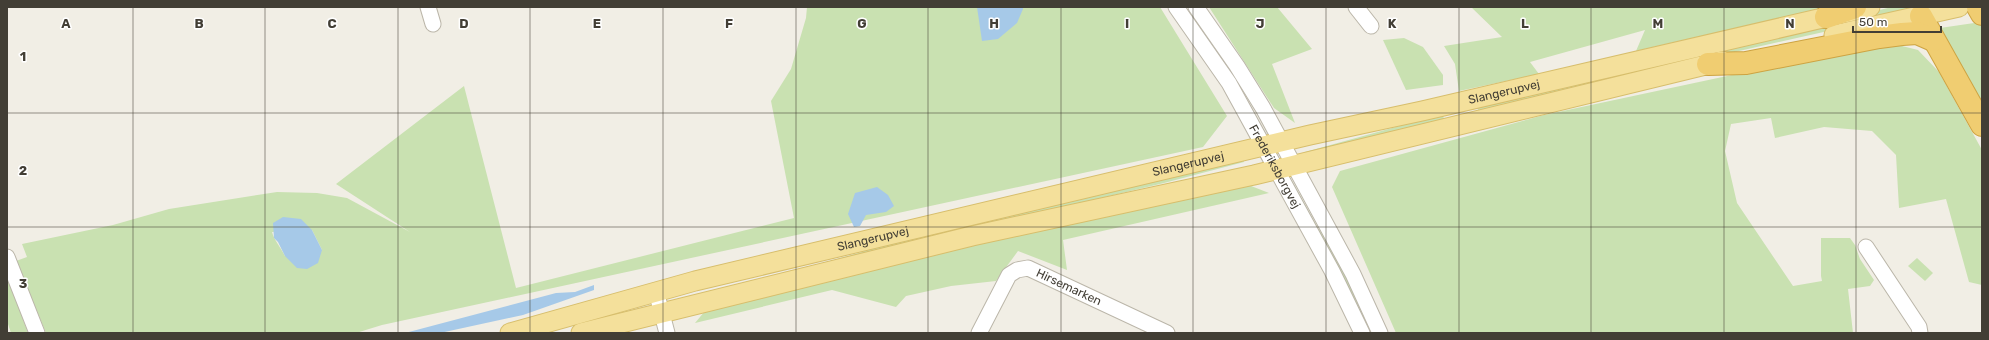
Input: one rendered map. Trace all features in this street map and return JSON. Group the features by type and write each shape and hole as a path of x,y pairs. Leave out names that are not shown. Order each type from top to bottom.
{"highway":[{"path":"1826,18 1855,7"},
{"path":"1978,7 1982,14"},
{"path":"1919,11 1933,40 1982,125"},
{"path":"1708,64 1746,63 1879,36 1917,33 1933,40"}],"main road":[{"name":"Slangerupvej","path":"581,333 972,236 1101,209 1279,156 1422,111 1870,7"},
{"name":"Slangerupvej","path":"510,333 656,291 1708,64 1919,11 1959,7"}],"street":[{"path":"428,7 433,24"},
{"name":"Frederiksborgvej","path":"1176,7 1279,156 1353,274 1380,333"},
{"name":"Frederiksborgvej","path":"1196,7 1237,66 1332,272 1362,333"},
{"path":"1356,7 1371,26"},
{"path":"1866,247 1919,327 1920,333"},
{"path":"7,257 37,333"},
{"name":"Hirsemarken","path":"979,333 1009,275 1017,270 1028,268 1167,333"},
{"path":"656,291 667,333"}],"green space":[{"path":"807,7 1160,7 1227,116 1203,147 382,325 356,333 46,333 16,261 27,257 22,244 113,225 169,209 277,192 317,193 347,198 410,232 336,184 464,86 516,288 794,218 771,101 791,69 806,18","holes":["312,230 322,250 285,256 272,232"]},
{"path":"1209,7 1277,7 1312,49 1272,64 1295,123 1274,108"},
{"path":"1471,7 1828,7 1636,51 1645,30 1530,62 1539,74 1459,91 1455,64 1444,46 1502,37"},
{"path":"1892,7 1909,7 1908,13 1478,110 1477,105"},
{"path":"1981,22 1982,24 1982,115 1940,28"},
{"path":"1404,38 1423,47 1443,75 1443,85 1406,90 1383,40"},
{"path":"1886,42 1918,50 1939,72 1982,150 1982,285 1969,282 1946,199 1899,208 1896,155 1872,131 1824,127 1775,138 1771,118 1731,124 1725,151 1737,203 1793,286 1822,281 1821,238 1850,238 1855,245 1860,259 1874,280 1870,286 1848,289 1853,333 1396,333 1332,187 1340,171 1544,115"},
{"path":"1443,114 1444,120 1304,153 1305,152"},
{"path":"1243,159 1244,162 1164,183 783,274 862,252 872,247"},
{"path":"1290,181 1292,181 1318,228 1338,259 1376,333 1366,333"},
{"path":"1246,184 1269,193 1063,240 1067,270 1018,251 996,281 951,286 906,296 896,307 832,290 695,323 705,311 928,254"},
{"path":"1917,258 1933,273 1925,281 1908,266"},
{"path":"9,281 28,333 11,333 7,321 7,282"}],"water":[{"path":"977,7 1023,7 1023,9 1017,23 998,39 982,41"},
{"path":"877,187 888,195 894,206 886,212 866,215 860,226 854,227 848,214 855,193"},
{"path":"283,217 301,219 312,230 322,250 318,263 307,269 297,268 285,256 278,242 274,238 273,223"},
{"path":"594,285 594,290 523,315 440,333 405,333 556,293 575,292"}]}
